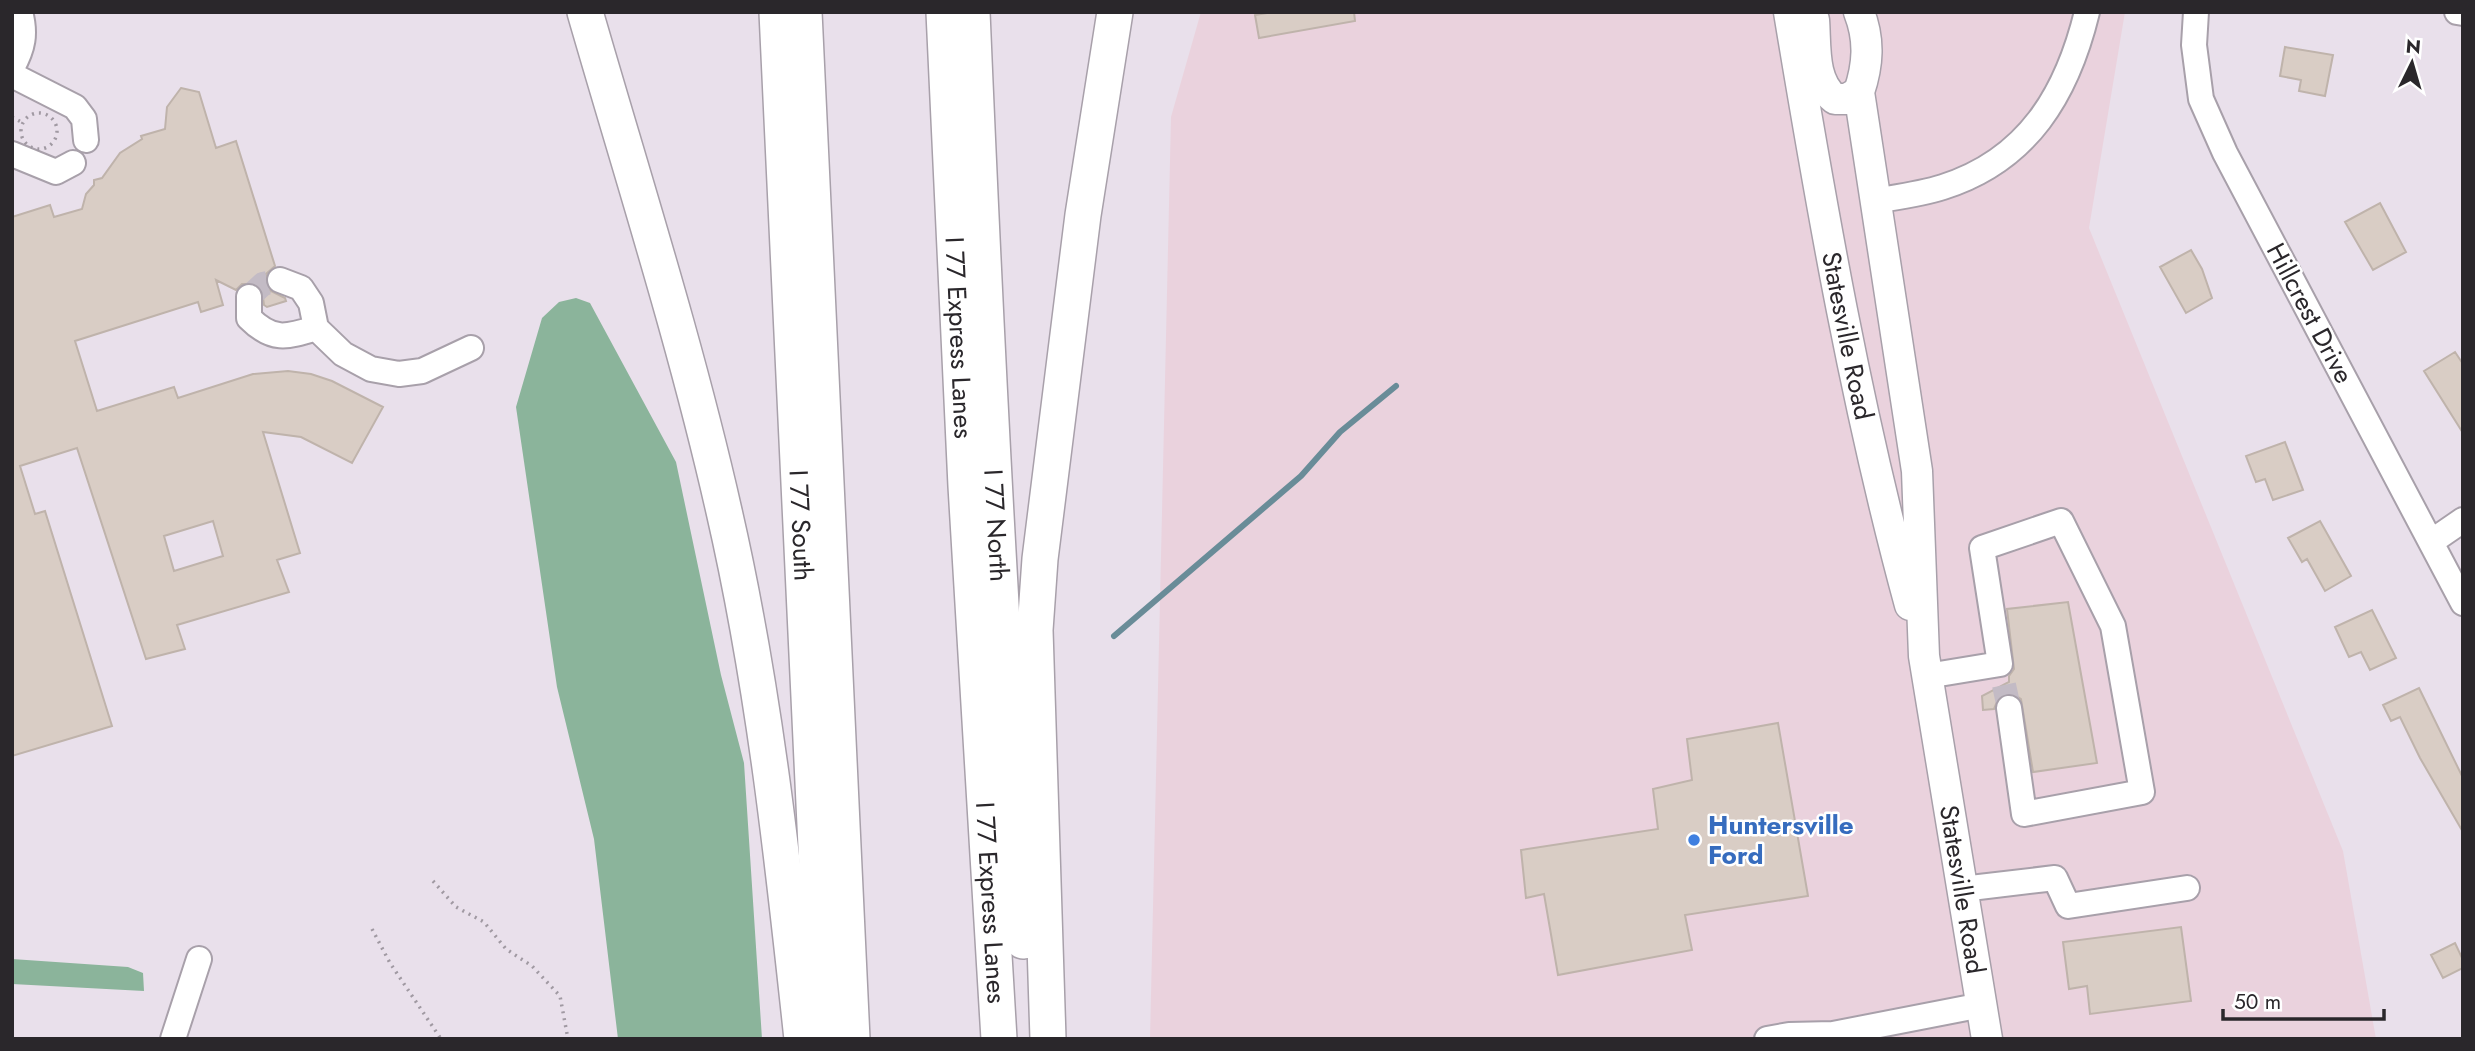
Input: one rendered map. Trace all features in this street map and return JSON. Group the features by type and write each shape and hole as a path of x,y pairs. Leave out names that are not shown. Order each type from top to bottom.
{"highway":[{"path":"585,12 681,341 725,513 747,620 774,786 802,1039"},
{"name":"I 77 South","path":"776,12 825,1039"},
{"path":"804,12 852,1039"},
{"name":"I 77 Express Lanes","path":"944,12 966,500 999,1039"},
{"name":"I 77 North","path":"972,12 998,568 1030,1039"},
{"path":"1048,1039 1035,630 1040,559 1083,215 1115,12"}],"main road":[{"name":"Statesville Road","path":"1789,12 1829,246 1874,462 1926,666 1987,1039"},
{"path":"1809,12 1814,20 1819,75 1824,89 1835,99 1847,99 1858,92"},
{"name":"Statesville Road","path":"1859,12 1864,24 1867,52 1866,72 1858,92 1916,471 1926,666"}],"street":[{"path":"12,68 24,42 20,12"},
{"path":"1874,201 1944,187 1989,167 2026,138 2055,100 2073,62 2087,12"},
{"name":"Hillcrest Drive","path":"2196,12 2194,45 2201,99 2224,153 2463,603"},
{"path":"2457,12 2463,13"},
{"path":"12,75 75,107 84,119 86,140"},
{"path":"12,154 56,172 73,163"},
{"path":"280,281 301,288 311,303 316,328 343,355 370,369 399,374 422,371 471,348"},
{"path":"249,297 249,318 262,331 286,338 316,328"},
{"path":"2431,542 2463,520"},
{"path":"2061,521 2113,626 2142,792 2024,814 2004,685 1982,548 2061,521"},
{"path":"1926,666 2004,685"},
{"path":"1962,889 2055,878 2068,906 2187,888"},
{"path":"173,1039 199,959"},
{"path":"1767,1039 1789,1035 1833,1036 1982,1006"}],"path":[{"path":"38,114 49,117 56,126 56,138 43,149 32,148 23,140 23,123 27,118 38,114"},
{"path":"12,117 23,123"},
{"path":"433,881 456,907 484,922 506,949 533,966 560,996 568,1039"},
{"path":"372,929 390,963 441,1039"}],"shaded area":[{"path":"1201,12 2125,12 2089,228 2343,851 2376,1039 1150,1039 1171,117"}],"green space":[{"path":"576,298 590,303 676,462 721,675 744,763 762,1039 618,1039 594,839 557,687 516,407 542,318 559,302"},
{"path":"12,959 128,967 143,973 144,991 12,984"}],"building":[{"path":"1273,12 1354,12 1355,21 1259,38 1255,15"},
{"path":"2285,47 2333,55 2325,96 2299,91 2301,80 2280,76"},
{"path":"181,88 199,92 216,148 236,141 275,266 266,274 266,283 269,290 286,301 267,307 264,305 262,290 256,284 242,284 236,290 216,280 223,305 201,312 198,302 75,341 97,411 174,387 178,398 253,374 288,371 311,374 332,381 383,407 352,463 301,437 263,432 300,553 277,560 289,592 177,625 185,649 146,659 77,448 20,466 35,514 45,511 112,726 12,756 12,217 50,205 54,217 82,209 94,180 102,178 120,153 142,139 141,136 165,129 167,107","holes":["213,521 223,556 174,571 164,536"]},
{"path":"2380,203 2406,252 2373,270 2345,222"},
{"path":"2191,250 2202,269 2212,298 2186,313 2160,267"},
{"path":"2455,352 2463,364 2463,433 2424,371"},
{"path":"2285,442 2303,490 2273,500 2265,479 2256,482 2246,456"},
{"path":"2320,521 2351,576 2325,591 2307,559 2302,562 2288,538"},
{"path":"2068,602 2097,763 2033,772 2021,699 2006,693 1999,697 1994,709 1983,710 1982,696 2009,682 2009,676 2014,669 2007,609"},
{"path":"2372,610 2396,658 2370,670 2361,652 2349,657 2335,627"},
{"path":"2419,688 2463,778 2463,832 2420,758 2400,717 2391,721 2383,705"},
{"name":"Huntersville Ford","path":"1778,723 1808,896 1685,915 1692,950 1558,975 1544,894 1526,898 1521,850 1658,829 1653,789 1692,780 1687,739"},
{"path":"2181,927 2191,1001 2090,1014 2087,986 2069,989 2063,942"},
{"path":"2455,943 2463,960 2463,968 2443,978 2431,955"}],"waterway":[{"path":"1114,636 1301,476 1340,432 1396,386"}],"tunnel":[{"path":"249,297 263,284 280,280"},
{"path":"2004,685 2009,708"}],"place":[{"name":"Huntersville Ford","path":"1694,840"}]}
